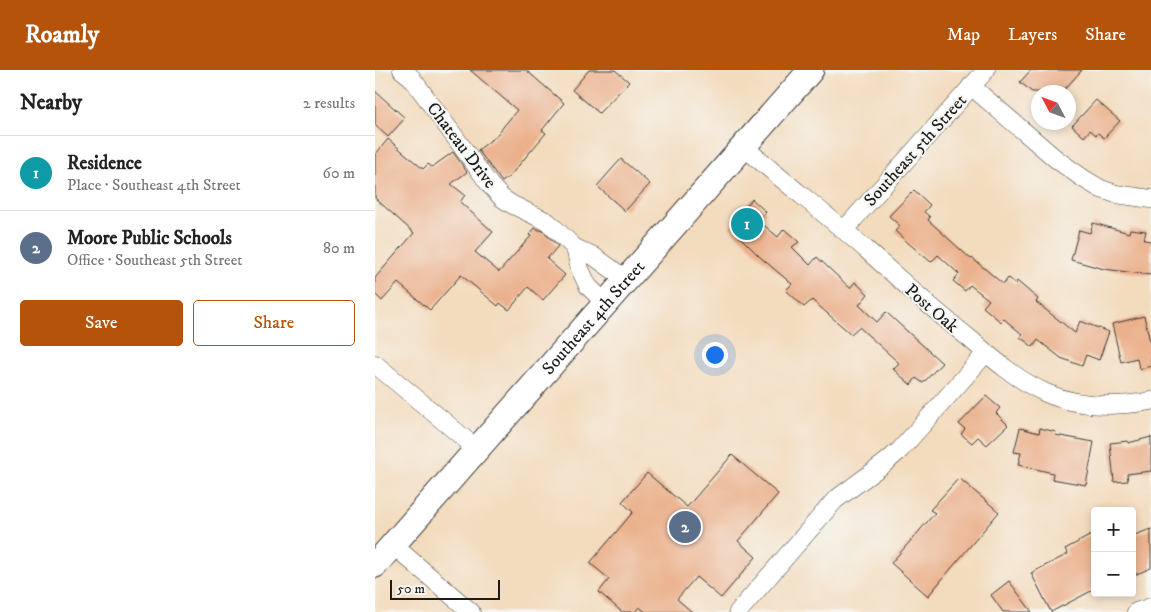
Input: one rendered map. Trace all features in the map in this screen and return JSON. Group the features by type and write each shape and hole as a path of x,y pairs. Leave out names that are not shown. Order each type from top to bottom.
{"main road":[{"name":"Southeast 4th Street","path":"375,565 607,304 811,70"}],"street":[{"name":"Chateau Drive","path":"402,70 411,77 490,185 502,198 548,222 575,248 592,255 627,280"},
{"name":"Southeast 5th Street","path":"844,230 986,70"},
{"path":"971,86 1056,159 1084,179 1101,189 1116,194 1151,199"},
{"name":"Post Oak","path":"743,146 844,230 934,310 1004,368 1027,383 1056,396 1073,401 1097,404 1151,401"},
{"path":"575,248 580,269 588,286 607,304"},
{"path":"737,612 835,500 900,450 986,353"},
{"path":"375,364 477,449"},
{"path":"393,545 471,612"},
{"path":"1136,612 1151,606"}],"building":[{"path":"470,70 526,70 564,103 542,130 546,133 509,177 502,182 478,150 495,137 517,110"},
{"path":"589,70 615,70 629,82 599,113 572,90"},
{"path":"1031,70 1082,70 1068,85 1031,85 1031,91 1020,82"},
{"path":"375,91 405,118 388,137 375,125"},
{"path":"1096,100 1120,121 1104,138 1090,130 1084,137 1076,130 1076,122"},
{"path":"388,139 423,169 428,164 432,167 453,152 467,172 451,184 465,195 460,202 493,232 475,252 499,272 531,236 529,235 535,228 542,231 558,246 547,259 565,275 543,300 528,287 509,310 500,303 498,306 461,275 430,310 398,283 382,301 375,294 375,278 414,233 375,198 375,155"},
{"path":"621,159 650,184 625,211 597,186"},
{"path":"914,190 930,205 924,212 930,217 928,220 971,259 1003,284 1008,278 1015,284 1017,281 1038,299 1036,302 1075,333 1080,321 1109,332 1099,360 1086,355 1082,366 1061,358 1038,340 1033,347 1020,337 1022,334 1004,319 1001,322 983,307 989,300 970,285 965,291 953,281 959,274 938,255 931,262 895,231 900,226 889,216"},
{"path":"752,199 766,212 759,221 778,237 784,229 799,242 792,247 810,265 817,257 850,288 855,282 868,294 859,305 877,322 886,312 942,363 923,383 916,378 911,385 893,369 899,363 859,327 851,334 812,300 804,307 786,290 792,284 760,257 730,227"},
{"path":"1093,223 1129,233 1130,229 1146,231 1144,240 1151,241 1151,275 1104,269 1071,260 1079,230 1090,233"},
{"path":"1144,316 1151,345 1151,366 1139,369 1137,358 1121,362 1112,324"},
{"path":"986,396 1000,408 996,413 1008,425 987,445 978,437 972,443 961,434 965,429 959,424"},
{"path":"1020,428 1039,433 1040,428 1056,432 1055,435 1094,442 1086,485 1052,479 1053,473 1018,465 1021,453 1014,452"},
{"path":"1151,437 1151,471 1127,474 1128,481 1114,482 1110,443 1128,441 1128,443"},
{"path":"732,455 778,494 738,541 756,557 721,598 696,577 677,599 692,612 646,612 639,607 635,612 622,612 599,592 609,579 590,563 633,512 622,502 647,473 687,507"},
{"path":"959,478 999,512 928,596 891,563 935,513 930,510"},
{"path":"1151,529 1151,568 1136,574 1136,552 1136,535"},
{"path":"1091,535 1091,591 1051,612 1031,573 1068,554 1065,549"},
{"path":"1009,581 1032,612 1003,612 991,595"}],"place":[{"name":"Residence","path":"747,224"},
{"name":"Moore Public Schools","path":"685,527"}]}
